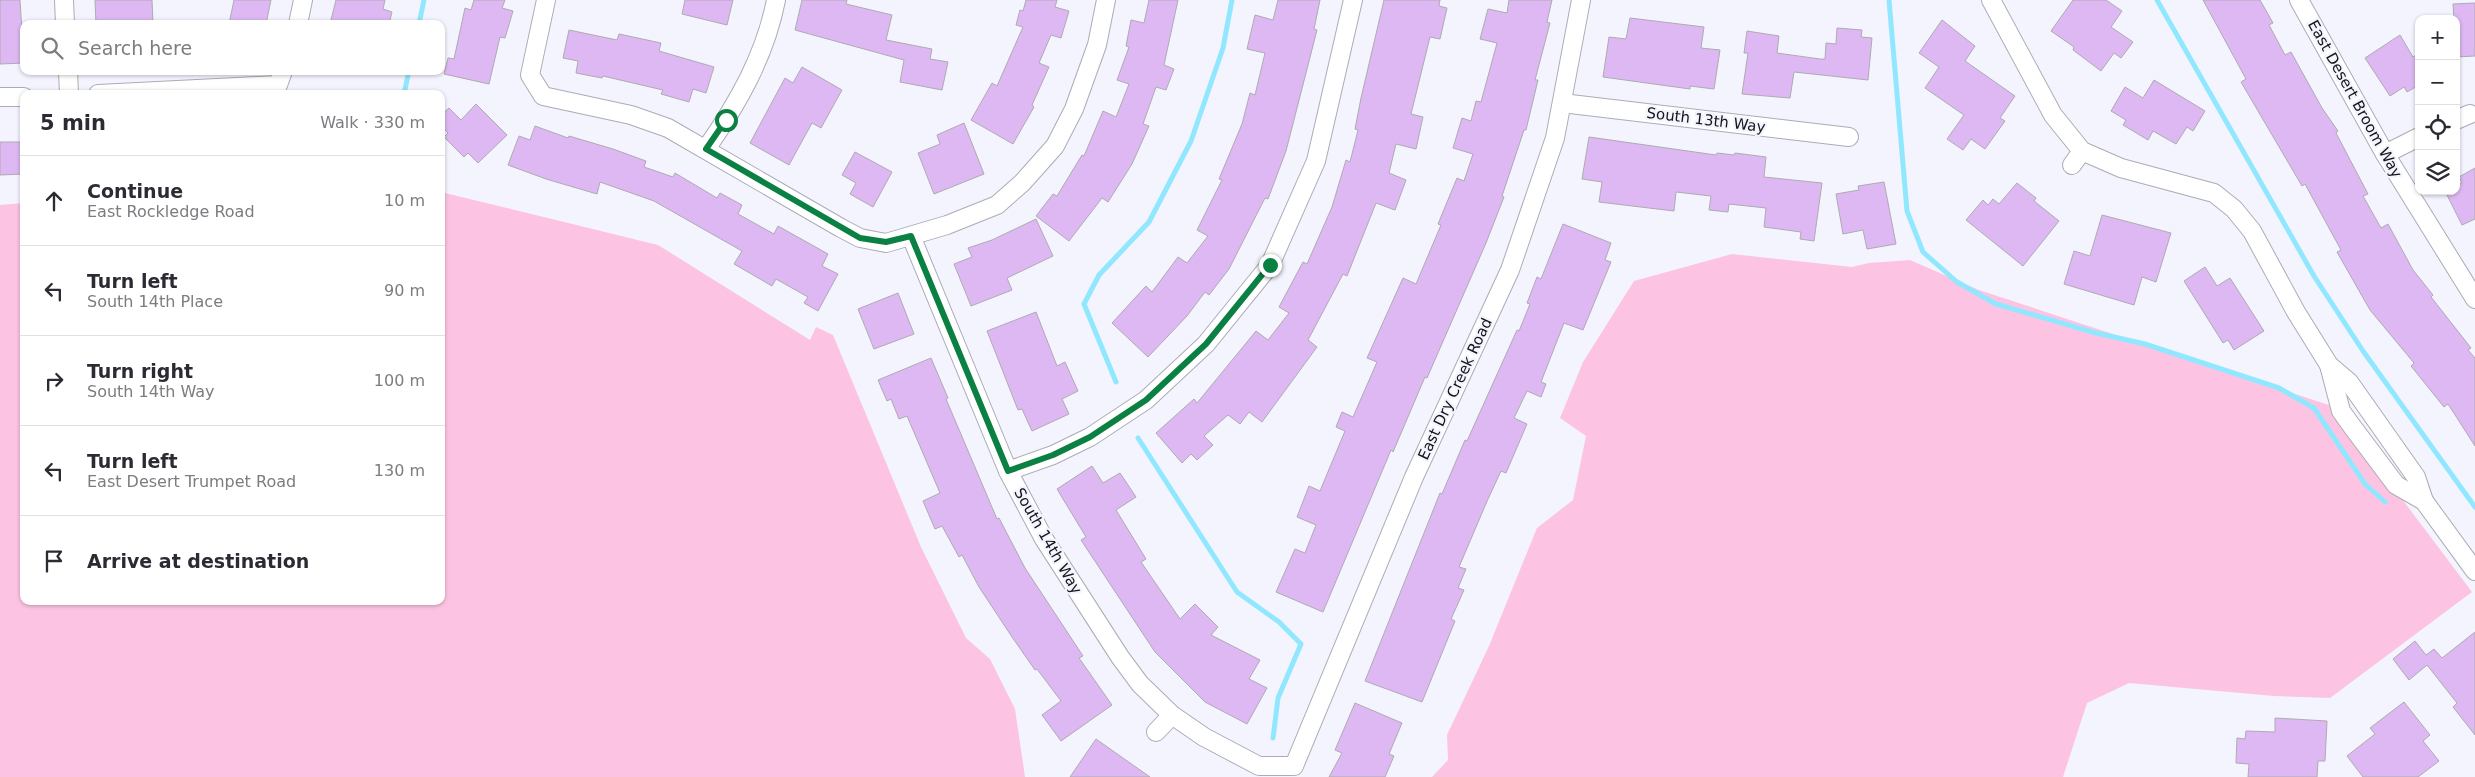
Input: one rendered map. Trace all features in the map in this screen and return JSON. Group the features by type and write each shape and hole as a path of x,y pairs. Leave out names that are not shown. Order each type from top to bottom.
{"street":[{"path":"64,0 65,20"},
{"path":"299,20 303,0"},
{"path":"546,0 530,76 543,96 631,115 668,128 860,238 886,242 947,225 997,205 1022,183 1055,146 1074,109 1097,45 1106,0"},
{"path":"706,149 726,120 758,63 776,0"},
{"path":"1008,471 1053,455 1090,437 1146,400 1206,344 1270,265 1316,161 1353,0"},
{"name":"East Dry Creek Road","path":"1294,766 1414,477 1510,270 1555,138 1581,0"},
{"path":"1991,0 2077,158 2214,193 2234,209 2252,231 2296,312 2329,365 2341,411 2396,485 2424,501"},
{"name":"East Desert Broom Way","path":"2300,0 2385,154 2475,299"},
{"path":"68,75 69,90"},
{"path":"144,90 281,78"},
{"path":"0,97 20,97"},
{"name":"South 13th Way","path":"1562,103 1849,136"},
{"path":"2385,154 2415,140"},
{"name":"South 14th Way","path":"911,236 1008,471 1044,539 1120,657 1140,684 1172,715 1204,737 1259,766 1294,766"},
{"path":"2329,365 2349,382 2416,477 2424,501 2475,571"},
{"path":"1156,732 1172,715"}],"shaded area":[{"path":"445,193 658,245 810,340 816,327 833,335 921,547 966,638 990,659 1015,709 1025,777 0,777 0,205 20,203 20,605 445,605"},
{"path":"1732,254 1852,267 1869,263 1910,260 1979,290 2332,406 2472,592 2330,698 2274,696 2129,683 2087,703 2063,777 1432,777 1448,760 1447,735 1489,646 1537,528 1573,500 1586,436 1560,418 1583,362 1634,281"}],"building":[{"path":"0,0 20,0 20,63 0,64"},
{"path":"95,0 152,0 153,20 96,20"},
{"path":"234,0 271,0 267,20 230,20"},
{"path":"336,0 385,0 383,9 392,12 390,20 331,20"},
{"path":"474,0 505,0 502,8 513,11 505,38 500,37 489,84 445,74 448,58 454,59 465,8 471,10"},
{"path":"685,0 733,0 727,25 682,14"},
{"path":"802,0 847,0 846,4 892,15 886,40 932,49 930,59 948,62 942,90 900,82 904,60 795,30"},
{"path":"1026,0 1057,0 1055,7 1069,11 1061,38 1051,35 1039,63 1049,67 1032,105 1034,107 1013,144 971,120 992,83 997,86 1023,27 1016,25 1020,10 1023,11"},
{"path":"1149,0 1178,0 1164,65 1174,69 1166,90 1156,87 1143,124 1149,126 1132,164 1108,202 1102,198 1069,241 1036,216 1053,194 1057,196 1082,155 1084,156 1103,111 1116,117 1129,84 1117,80 1129,47 1126,46 1131,20 1144,23"},
{"path":"1278,0 1320,0 1314,29 1317,30 1286,151 1268,199 1265,198 1229,269 1209,295 1205,292 1187,316 1148,357 1112,323 1146,286 1152,292 1178,257 1187,263 1208,236 1197,230 1222,180 1219,179 1242,124 1250,93 1255,95 1265,53 1247,49 1255,15 1273,20"},
{"path":"1384,0 1440,0 1439,6 1447,8 1440,39 1430,37 1411,114 1423,117 1416,149 1396,144 1389,173 1406,180 1395,210 1376,203 1347,276 1343,274 1308,340 1317,347 1262,422 1249,412 1240,424 1228,415 1204,436 1213,445 1197,460 1191,454 1182,463 1156,433 1194,399 1197,403 1256,331 1268,340 1289,313 1279,307 1303,262 1307,264 1332,207 1346,160 1350,162 1358,130 1355,129 1361,98"},
{"path":"1509,0 1552,0 1547,22 1550,23 1535,80 1538,80 1526,130 1524,130 1502,196 1504,197 1486,243 1393,452 1391,450 1323,612 1276,592 1295,549 1305,553 1316,525 1297,517 1309,486 1320,491 1345,431 1336,427 1342,412 1353,417 1377,362 1367,358 1403,278 1416,284 1441,225 1438,224 1457,178 1464,181 1473,154 1453,148 1462,118 1471,121 1476,101 1481,102 1497,43 1480,39 1488,9 1507,13"},
{"path":"2073,0 2106,0 2122,11 2111,27 2133,42 2121,58 2114,53 2101,71 2073,50 2074,47 2051,31"},
{"path":"2203,0 2260,0 2273,23 2269,25 2285,55 2291,52 2322,108 2338,131 2336,133 2368,194 2363,196 2381,228 2388,224 2413,270 2433,295 2431,297 2471,348 2468,350 2475,358 2475,446 2448,404 2444,407 2411,366 2414,363 2370,310 2337,252 2341,250 2305,184 2302,186 2241,82 2246,79"},
{"path":"2475,3 2475,56 2460,57 2460,15 2454,15 2453,4"},
{"path":"1630,18 1704,27 1701,48 1720,50 1714,89 1690,86 1690,89 1603,77 1609,37 1626,39"},
{"path":"1942,20 1975,46 1965,61 2015,96 2000,118 2005,121 1985,149 1971,139 1963,150 1947,139 1964,115 1925,88 1939,67 1919,53"},
{"path":"1837,28 1862,30 1861,37 1872,38 1868,80 1794,72 1790,98 1742,94 1748,53 1744,53 1747,31 1779,36 1777,53 1825,59 1826,43 1836,44"},
{"path":"569,30 617,40 619,34 661,43 659,51 714,67 706,93 693,89 689,102 661,94 663,90 603,76 602,78 576,73 578,61 563,58"},
{"path":"2400,35 2413,57 2415,56 2415,87 2407,92 2404,87 2390,96 2365,58"},
{"path":"802,67 842,90 821,128 812,123 789,165 750,143 785,78 793,83"},
{"path":"2154,80 2205,111 2193,131 2187,127 2176,144 2153,131 2148,140 2123,125 2126,120 2111,111 2125,87 2143,98"},
{"path":"476,104 507,135 478,163 468,153 464,157 445,138 448,133 445,130 445,112 449,108 461,120"},
{"path":"964,123 984,174 934,194 918,153 940,144 937,135"},
{"path":"535,126 568,138 569,136 613,149 646,161 644,167 673,177 675,173 717,198 720,193 742,205 738,214 774,234 778,226 828,254 822,266 838,274 818,311 804,303 808,297 776,279 772,286 734,264 742,251 654,201 600,182 597,194 546,179 508,165 519,136 530,140"},
{"path":"1589,137 1716,155 1717,153 1734,155 1735,153 1766,157 1764,177 1822,183 1814,241 1800,239 1801,232 1764,227 1766,208 1729,204 1728,212 1709,210 1711,196 1676,192 1674,211 1599,202 1602,182 1582,179"},
{"path":"0,142 20,142 20,174 0,175"},
{"path":"855,152 892,172 873,207 850,194 856,183 842,175"},
{"path":"2475,168 2475,219 2462,225 2447,195 2460,195 2460,184 2462,183 2460,176"},
{"path":"1884,182 1896,244 1867,249 1863,230 1843,234 1836,194 1859,190 1858,186"},
{"path":"2017,183 2036,198 2034,201 2059,221 2023,266 1966,220 1983,200 1988,205 1993,199 1999,204"},
{"path":"2102,215 2171,233 2156,282 2142,277 2134,305 2064,284 2074,251 2090,256"},
{"path":"1036,219 1053,256 1007,278 1012,290 971,306 954,264 972,257 968,248 992,240"},
{"path":"1563,224 1611,243 1605,260 1611,262 1583,330 1564,323 1541,382 1546,384 1541,397 1527,391 1514,418 1527,424 1506,473 1501,471 1459,567 1466,569 1458,588 1464,590 1451,619 1455,621 1422,702 1365,681 1440,493 1442,494 1465,440 1467,441 1517,330 1519,331 1530,304 1527,303 1537,277 1541,279"},
{"path":"2205,267 2217,286 2230,278 2264,331 2234,350 2228,340 2223,343 2184,281"},
{"path":"898,293 914,334 874,349 858,309"},
{"path":"1036,312 1057,366 1065,362 1078,391 1062,399 1069,414 1032,431 1022,409 1018,410 987,331"},
{"path":"931,358 948,398 946,399 997,519 999,518 1025,568 1083,656 1079,658 1112,705 1061,741 1042,715 1061,701 1037,669 1035,670 1012,637 979,587 962,555 959,557 942,526 935,529 923,501 940,493 907,416 899,419 891,399 887,401 878,380"},
{"path":"1092,466 1103,483 1120,473 1136,497 1116,510 1146,559 1141,562 1180,619 1195,604 1218,627 1211,635 1260,660 1249,679 1267,688 1247,724 1205,702 1155,652 1081,540 1086,537 1057,489"},
{"path":"2475,632 2475,735 2453,707 2457,703 2427,665 2409,680 2393,659 2415,641 2426,655 2434,649 2442,658"},
{"path":"2404,702 2430,735 2423,741 2439,761 2418,777 2363,777 2347,756 2375,734 2370,728"},
{"path":"1355,703 1402,723 1389,754 1394,756 1385,777 1329,777 1342,753 1335,750"},
{"path":"2275,718 2327,721 2325,761 2318,761 2317,777 2248,777 2249,764 2236,763 2237,738 2245,739 2246,731 2275,732"},
{"path":"1096,739 1150,777 1070,777"}],"waterway":[{"path":"420,20 424,0"},
{"path":"1116,382 1084,304 1099,275 1149,222 1191,141 1223,48 1232,0"},
{"path":"1889,0 1907,211 1923,252 1957,282 1996,304 2096,333 2145,344 2279,388 2314,408 2365,484 2385,502"},
{"path":"2157,0 2314,276 2363,351 2475,507"},
{"path":"405,90 408,75"},
{"path":"1138,438 1237,592 1279,622 1301,644 1278,698 1273,738"}],"route":[{"path":"726,120 706,149 860,238 886,242 911,236 1008,471 1053,455 1090,437 1146,400 1206,344 1270,265"}]}
